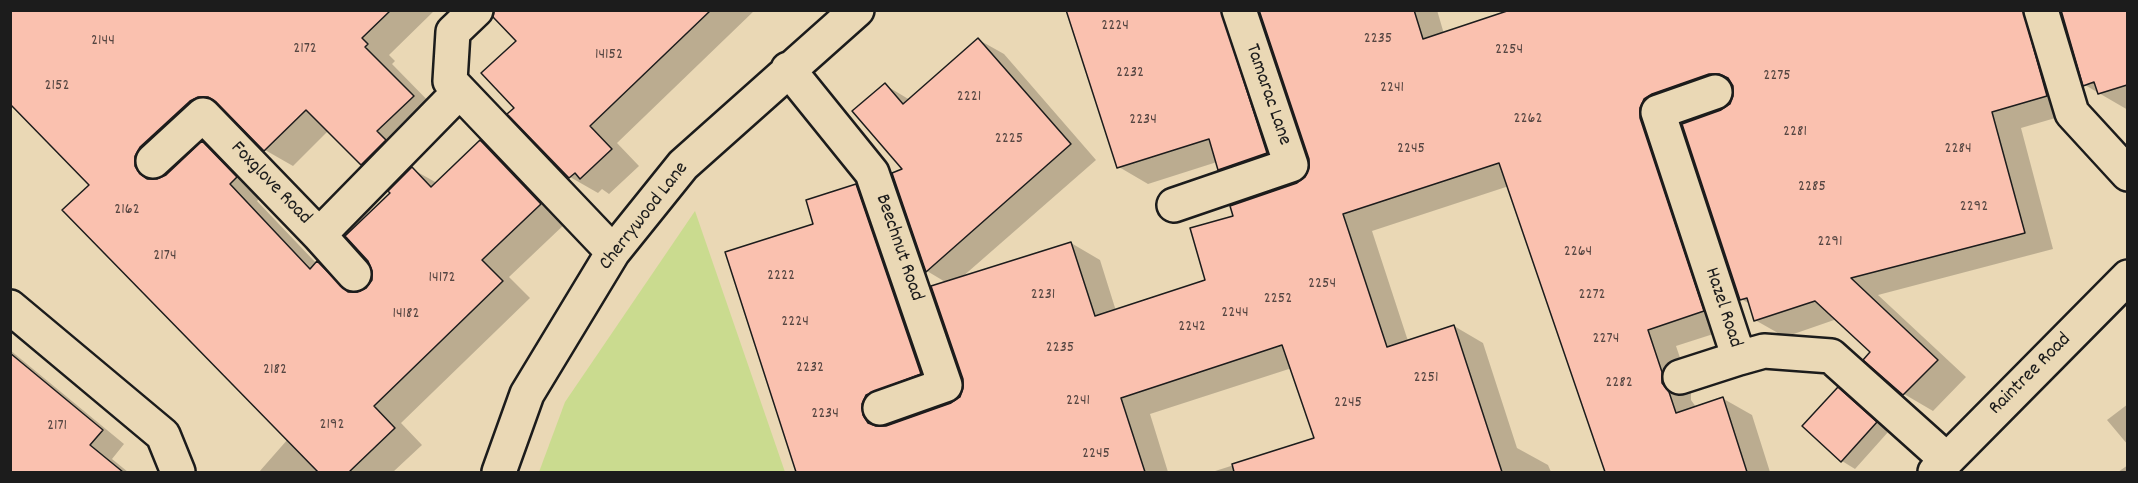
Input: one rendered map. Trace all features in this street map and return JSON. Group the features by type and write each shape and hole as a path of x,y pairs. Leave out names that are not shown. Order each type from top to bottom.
{"street":[{"path":"476,10 453,32 450,81 613,252"},
{"name":"Cherrywood Lane","path":"499,472 527,393 613,252 682,165 857,10"},
{"name":"Tamarac Lane","path":"1174,206 1291,165 1239,10"},
{"path":"2041,10 2072,113 2127,174"},
{"name":"Beechnut Road","path":"788,69 872,173 945,385 880,408"},
{"name":"Foxglove Road","path":"153,161 203,115 319,235 459,92"},
{"name":"Hazel Road","path":"1715,92 1658,112 1739,358 1764,351 1831,356 1941,466"},
{"path":"319,235 354,274"},
{"name":"Raintree Road","path":"1941,466 2127,277"},
{"path":"10,307 163,435 178,472"},
{"path":"1680,377 1739,358"}],"green space":[{"path":"695,211 785,472 539,472 565,402"}],"building":[{"path":"10,10 391,10 362,38 368,44 365,47 414,96 377,131 386,140 361,165 306,110 264,151 216,102 208,97 198,97 190,101 140,147 135,156 135,166 140,174 147,179 157,179 166,175 202,141 237,177 230,184 310,269 317,261 348,292 357,292 366,288 372,280 372,271 368,261 345,236 390,193 388,191 412,167 431,187 480,140 541,204 482,260 503,281 374,406 395,428 349,472 318,472 62,210 89,185 10,104"},
{"path":"494,10 711,10 590,126 612,149 580,179 575,173 569,178 507,114 514,108 481,73 516,41 493,17"},
{"path":"1066,10 1221,10 1267,153 1218,170 1209,139 1117,168"},
{"path":"1259,10 1414,10 1423,39 1510,10 2023,10 2047,96 1992,112 2025,233 1851,278 1938,360 1903,395 1863,360 1870,352 1815,301 1754,321 1747,298 1740,300 1682,124 1721,110 1730,104 1733,86 1728,78 1719,74 1709,74 1652,94 1644,99 1640,108 1640,118 1704,311 1648,330 1662,372 1662,383 1669,392 1676,413 1723,397 1747,472 1605,472 1499,163 1343,214 1387,347 1454,325 1502,472 1234,472 1232,464 1314,438 1282,345 1121,398 1145,472 796,472 725,252 813,224 806,200 856,184 921,374 866,395 862,404 863,415 868,423 886,426 951,403 960,397 963,379 931,286 1071,242 1095,316 1205,280 1190,228 1233,216 1230,206 1297,183 1305,177 1309,168 1309,159"},
{"path":"2061,10 2127,10 2127,85 2098,94 2094,82 2083,86"},
{"path":"978,38 1071,144 926,272 892,173 902,169 852,111 885,83 903,104"},
{"path":"10,353 103,430 90,445 123,472 10,472"},
{"path":"1838,387 1877,422 1841,462 1802,426"}]}
